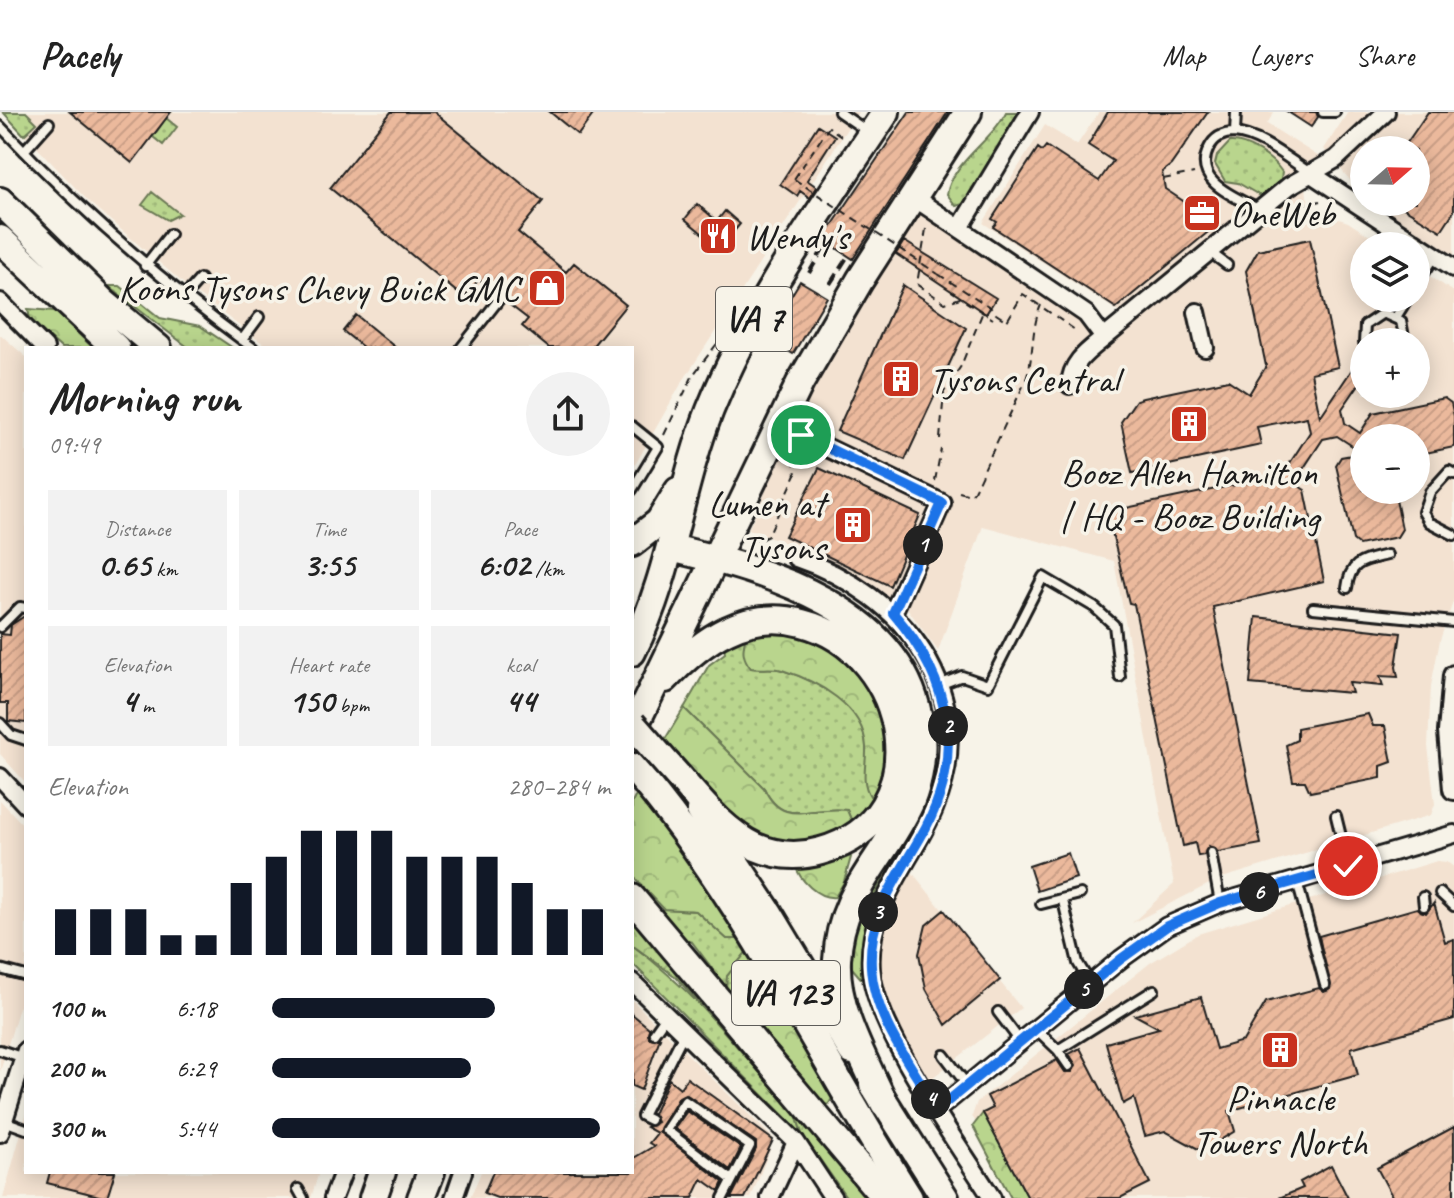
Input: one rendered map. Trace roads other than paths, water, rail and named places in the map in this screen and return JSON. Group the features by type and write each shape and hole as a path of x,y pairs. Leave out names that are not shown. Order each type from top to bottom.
{"main road":[{"name":"VA 7","path":"634,727 826,335 968,112"},
{"name":"VA 7","path":"634,648 650,612 671,548 708,415 741,342 878,123"},
{"path":"0,201 93,293 156,346"},
{"path":"0,239 114,346"},
{"path":"634,541 663,516 695,459"},
{"path":"671,548 716,558 772,577 858,622 894,657 913,692 922,735 918,781 902,819 848,906 837,959 844,1007 884,1103"},
{"path":"647,700 679,664 713,637 750,621 772,619 814,626 851,647 879,678 895,717 897,766 886,799 863,829 848,840 812,854 771,853 738,836 668,765"},
{"name":"VA 123","path":"634,726 668,765 761,901 945,1198"},
{"name":"VA 123","path":"634,769 735,910 909,1198"},
{"path":"634,900 885,1198"},
{"path":"373,1198 381,1174"},
{"path":"421,1198 430,1174"}],"street":[{"path":"960,228 1030,112"},
{"path":"1070,385 1071,373 1078,361 1104,338 1260,210 1310,173 1336,159 1386,112"},
{"path":"1310,173 1454,268"},
{"path":"913,197 1086,314 1104,338"},
{"path":"0,302 43,346"},
{"path":"1197,312 1205,348"},
{"path":"780,425 942,503 893,613"},
{"path":"796,558 827,568 893,613 917,641 939,685 949,735 944,775 929,821 899,889 878,910 873,931 871,970 882,1015 992,1198"},
{"path":"1454,676 1449,732 1454,789"},
{"path":"0,776 24,784"},
{"path":"0,776 24,803"},
{"path":"937,1110 1090,983 1160,931 1220,903 1454,834"},
{"path":"634,984 796,1142 833,1198"},
{"path":"2,1127 24,1057"},
{"path":"770,1198 796,1142"},
{"path":"333,1198 342,1174"},
{"path":"454,1198 462,1174"}],"lane":[{"path":"839,112 878,123"},
{"path":"1235,133 1236,112"},
{"path":"1323,112 1335,112"},
{"path":"24,151 49,123"},
{"path":"0,126 91,219 145,266 250,346"},
{"path":"1260,210 1216,187 1204,166 1212,142 1221,135 1235,133 1258,141 1310,173"},
{"path":"145,266 170,234"},
{"path":"1211,253 1227,265"},
{"path":"1430,263 1435,255"},
{"path":"184,297 200,279"},
{"path":"463,346 501,297"},
{"path":"1396,317 1399,312"},
{"path":"1365,328 1370,319 1383,313 1396,317 1404,328"},
{"path":"242,340 259,317"},
{"path":"634,428 658,447 634,487"},
{"path":"1454,474 1449,471 1430,492 1423,512 1429,522 1454,535"},
{"path":"1347,588 1349,570 1356,563 1387,555"},
{"path":"939,685 962,676 988,685 1043,577 1094,607 1114,625 1120,677"},
{"path":"0,627 20,607 24,608"},
{"path":"1313,608 1454,622"},
{"path":"0,723 11,735 24,739"},
{"path":"1336,816 1348,866"},
{"path":"1211,853 1220,903"},
{"path":"1297,881 1321,956 1325,985"},
{"path":"1440,893 1454,906"},
{"path":"1041,904 1063,901 1080,894"},
{"path":"1063,901 1078,963 1090,983"},
{"path":"0,969 24,975"},
{"path":"1058,1050 1154,990"},
{"path":"998,1012 1020,1041"},
{"path":"654,1033 666,1015"},
{"path":"1035,1028 1058,1050 1069,1066"},
{"path":"634,1112 646,1118 684,1033"},
{"path":"0,1050 24,1054"},
{"path":"944,1055 967,1085"},
{"path":"723,1198 750,1146 685,1101 666,1130 732,1180"},
{"path":"2,1127 24,1129"},
{"path":"298,1189 303,1198"}],"railway":[{"path":"809,273 827,242"},
{"path":"830,284 848,256"}],"place":[{"name":"OneWeb","path":"1202,213"},
{"name":"Wendy's","path":"718,236"},
{"name":"Koons Tysons Chevy Buick GMC","path":"547,288"},
{"name":"Tysons Central","path":"901,379"},
{"name":"Booz Allen Hamilton | HQ - Booz Building","path":"1189,424"},
{"name":"Lumen at Tysons","path":"853,525"},
{"name":"Pinnacle Towers North","path":"1280,1050"}]}
